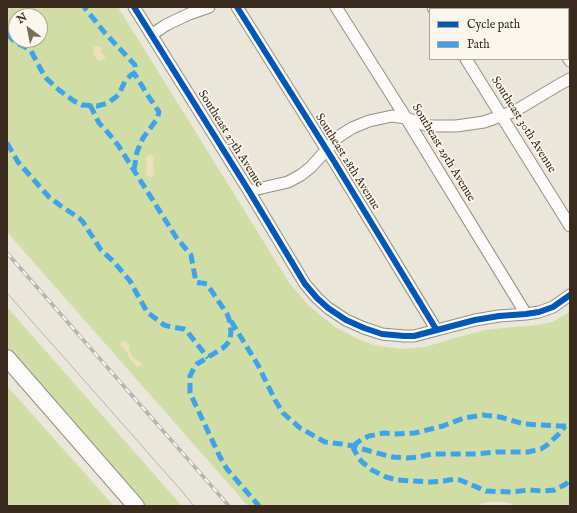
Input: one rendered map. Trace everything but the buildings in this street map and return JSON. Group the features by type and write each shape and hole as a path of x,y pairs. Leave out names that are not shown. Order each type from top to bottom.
{"highway":[{"path":"7,358 136,506"},
{"path":"7,373 124,506"}],"street":[{"name":"Southeast 27th Avenue","path":"134,7 249,190 305,284 328,308 346,320 382,334 414,336 436,329 476,320 539,312 553,307 570,296"},
{"path":"151,35 166,25 189,14 209,7"},
{"name":"Southeast 28th Avenue","path":"238,7 436,329"},
{"name":"Southeast 29th Avenue","path":"336,7 526,314"},
{"name":"Southeast 30th Avenue","path":"467,60 570,226"},
{"path":"249,190 278,185 288,182 301,175 311,167 338,137 352,128 369,121 392,116 406,118 428,126 484,122 515,111 562,83 570,80"}],"green space":[{"path":"7,7 118,7 290,284 308,305 335,327 371,344 403,349 425,347 485,330 537,325 552,322 570,312 570,506 519,506 504,502 493,502 475,506 248,506 7,232"},
{"path":"7,307 182,506 145,506 7,350"},
{"path":"7,386 114,506 7,506"}],"sand":[{"path":"96,46 101,47 101,53 105,56 103,60 99,61 94,56 93,49"},
{"path":"150,155 154,158 153,164 155,173 152,177 148,177 146,175 146,160"},
{"path":"124,341 129,344 132,357 142,364 140,366 136,366 121,346 121,342"}],"tram line":[{"path":"7,293 194,506"}],"railway":[{"path":"7,253 229,506"}],"marked path":[{"path":"7,34 18,44 31,51 47,79 74,101 82,105 97,106 108,103 120,92 125,81 136,72 135,65 105,33 84,7"},
{"path":"134,73 159,112 157,119 143,138 137,152 134,170"},
{"path":"90,105 99,123 118,145 176,237 191,255 196,282 207,284 227,314 231,331 230,340 223,348 197,364 190,376 190,393 227,469 259,506"},
{"path":"7,143 18,162 49,197 83,222 101,250 114,262 130,281 147,312 164,325 186,330 208,358"},
{"path":"231,321 258,365 283,413 300,428 325,442 353,446 393,457 407,458 432,454 528,452 541,449 547,445 565,426"},
{"path":"353,446 369,436 384,433 415,433 443,426 464,418 483,415 500,417 524,424 568,426"},
{"path":"352,446 362,462 372,470 386,477 397,480 430,482 454,479 486,491 511,492 555,490 566,484 570,479"}],"cycle path":[{"path":"134,7 249,191 305,284 328,308 346,320 382,334 414,336 475,320 539,312 553,307 570,295"},
{"path":"237,7 335,163 436,329"}]}
